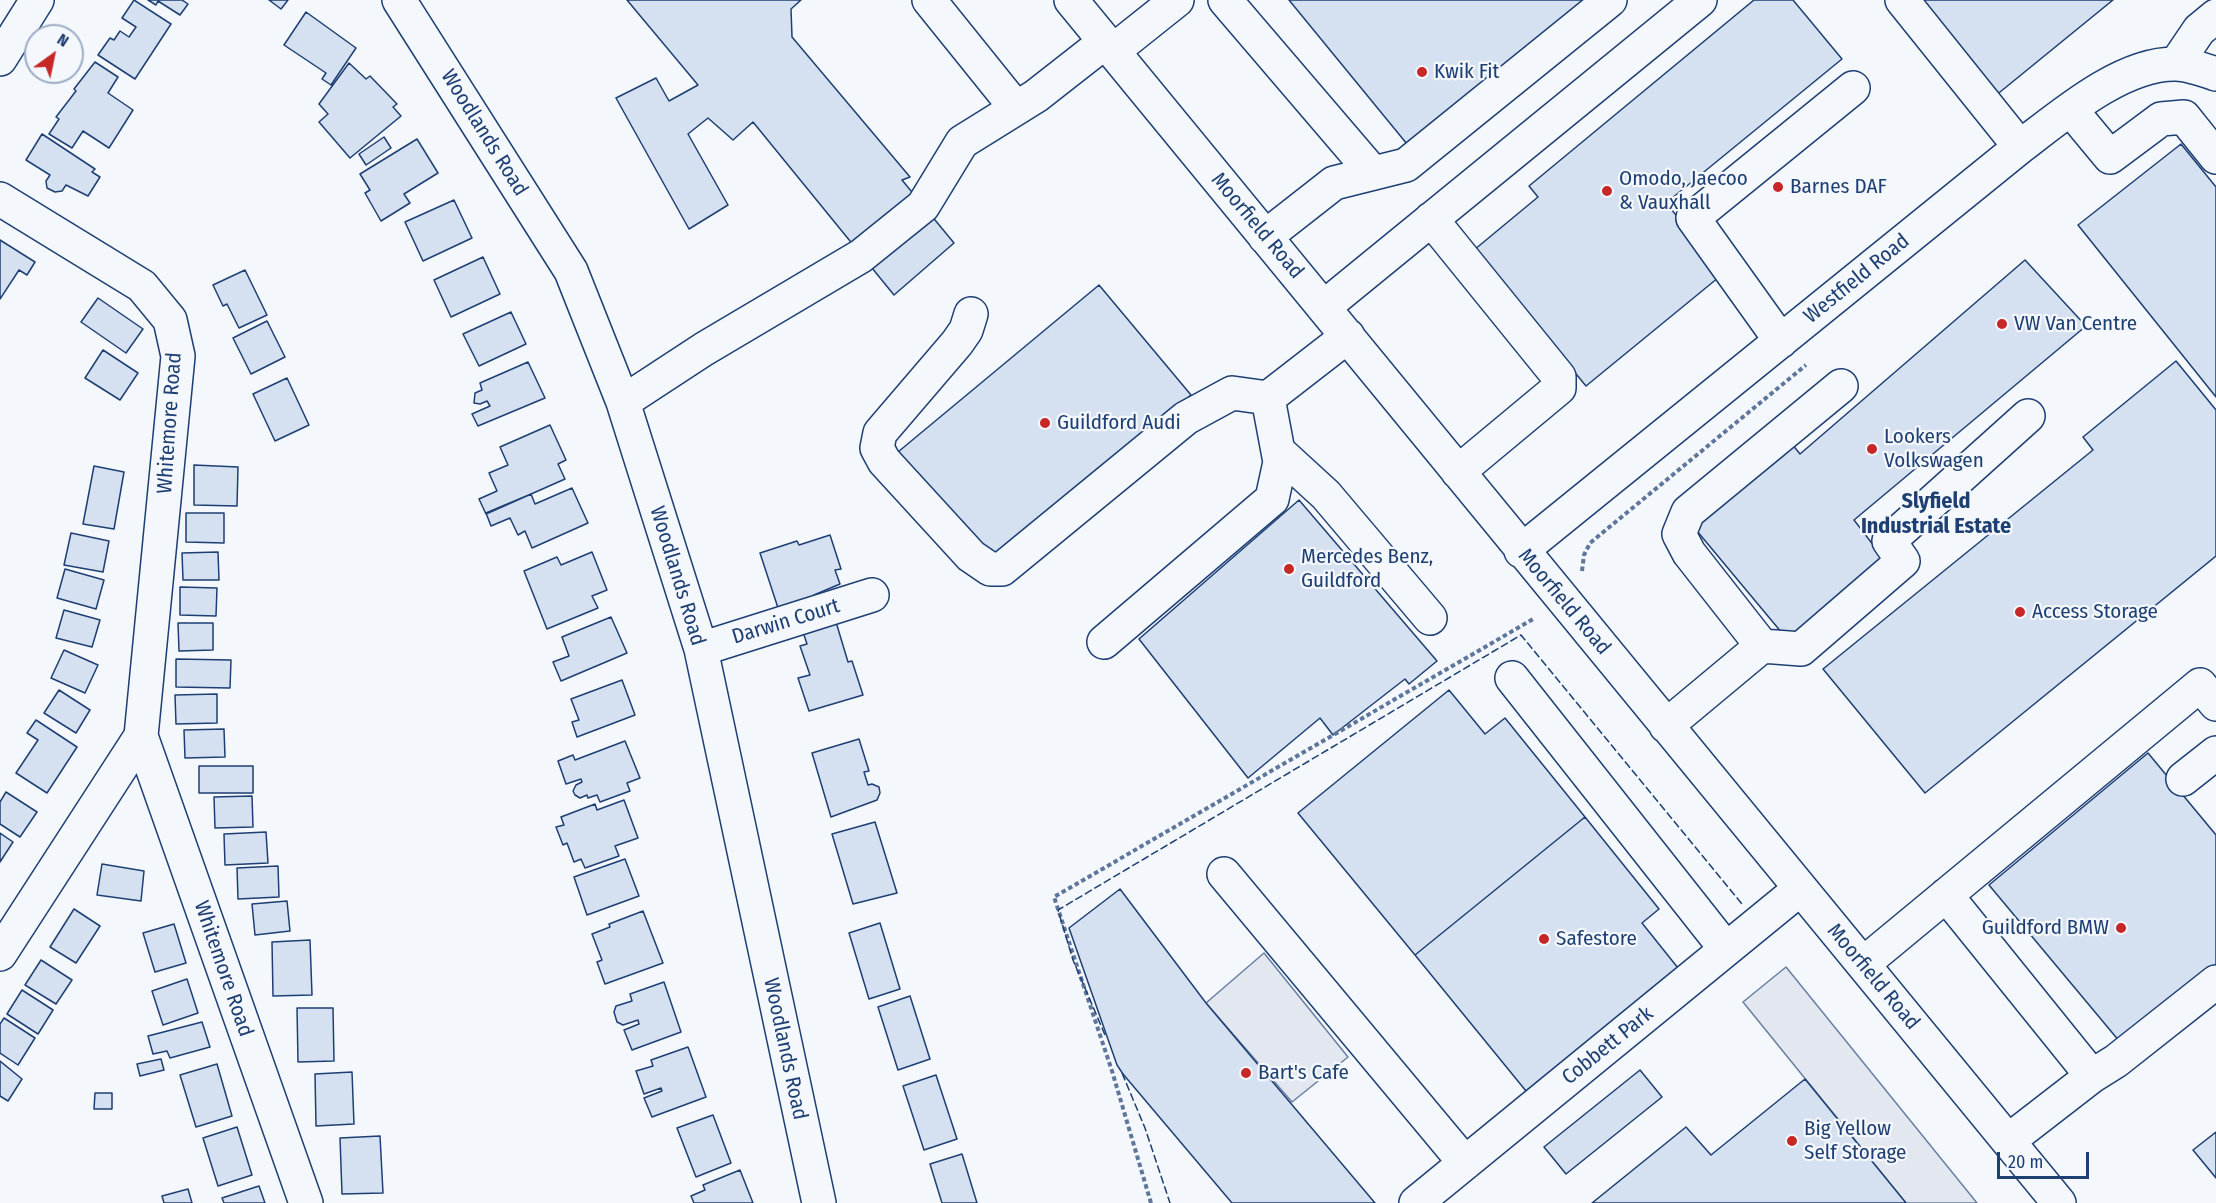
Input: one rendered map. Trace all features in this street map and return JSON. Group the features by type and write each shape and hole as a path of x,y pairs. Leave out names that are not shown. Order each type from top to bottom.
{"street":[{"path":"0,59 37,0"},
{"name":"Woodlands Road","path":"399,0 571,271 623,402 701,649 819,1203"},
{"path":"929,0 1016,108"},
{"name":"Moorfield Road","path":"1071,0 2056,1202"},
{"path":"623,402 705,349 861,256 924,206 962,142 1177,0"},
{"path":"1225,0 1372,173"},
{"path":"1265,237 1334,183 1406,165 1610,0"},
{"path":"1324,307 1700,0"},
{"path":"1902,0 2020,147"},
{"path":"2176,64 2199,30 2216,16"},
{"name":"Westfield Road","path":"1521,551 2020,147 2071,110 2129,72 2176,64 2216,74"},
{"path":"1781,341 1693,218 1853,88"},
{"path":"2071,110 2110,157 2161,119 2184,117 2216,157"},
{"name":"Whitemore Road","path":"0,199 142,286 170,320 178,356 141,736 306,1203"},
{"path":"1431,219 1559,377 1559,388 1458,472"},
{"path":"970,314 966,330 957,344 880,433 877,448 884,461 970,556 990,569 1002,569 1186,418 1232,393 1268,398 1348,336"},
{"path":"1762,646 1689,553 1679,534 1688,512 1841,386"},
{"path":"1104,642 1272,499 1280,462 1268,398"},
{"path":"1666,726 1762,646 1801,649 1904,561 1888,541 2028,416"},
{"path":"1278,451 1326,495 1430,618"},
{"name":"Darwin Court","path":"701,649 872,596"},
{"path":"1512,678 1726,949"},
{"path":"1863,964 2200,685 2216,704"},
{"name":"Whitemore Road","path":"0,954 141,736"},
{"path":"2183,779 2216,753"},
{"path":"1224,874 1465,1163"},
{"name":"Cobbett Park","path":"1416,1203 1800,889"},
{"path":"1946,895 2092,1076"},
{"path":"2008,1141 2092,1076 2116,1061 2216,982"}],"path":[{"path":"1582,571 1584,555 1590,543 1810,361"}],"shaded area":[{"path":"1264,953 1348,1057 1292,1102 1206,1003"},
{"path":"1786,967 1977,1203 1906,1203 1743,1002"}],"building":[{"path":"134,0 171,24 135,79 98,55 110,38 114,40 120,31 129,37 136,27 122,18"},
{"path":"148,0 182,0 188,4 180,15 158,1 156,5"},
{"path":"269,0 288,0 281,9"},
{"path":"627,0 801,0 791,9 792,37 910,177 902,180 954,243 894,295 753,122 733,140 708,118 688,134 728,205 689,229 616,98 656,78 669,101 698,85"},
{"name":"Kwik Fit","path":"1289,0 1585,0 1407,144"},
{"name":"Omodo, Jaecoo & Vauxhall","path":"1754,0 1793,0 1842,59 1666,203 1724,273 1586,386 1474,250 1538,197 1529,186"},
{"path":"1919,0 2113,0 1989,101"},
{"path":"306,12 356,48 331,85 322,79 326,73 284,45"},
{"path":"95,62 118,77 108,93 133,110 109,148 83,131 72,148 49,134 59,119 56,117 76,91 74,89 78,84 84,84 84,76"},
{"path":"349,63 366,79 370,76 397,104 393,107 401,116 350,158 319,122 328,114 319,104"},
{"path":"42,134 95,169 92,172 100,177 88,196 66,185 62,191 55,192 47,188 46,181 50,175 26,160"},
{"path":"384,137 391,148 366,165 359,154"},
{"path":"417,139 438,173 404,194 410,203 381,221 365,193 370,190 360,174"},
{"path":"2181,144 2216,187 2216,397 2078,225"},
{"path":"454,200 472,238 423,261 405,222"},
{"path":"0,240 35,262 27,275 19,270 0,299"},
{"path":"483,257 500,294 451,317 434,280"},
{"name":"Lookers Volkswagen","path":"2025,260 2086,326 1854,520 1884,559 1787,639 1692,525 1792,444 1800,454"},
{"path":"245,270 267,315 239,328 227,304 223,306 213,285"},
{"name":"Guildford Audi","path":"1099,285 1191,395 991,562 898,452"},
{"path":"98,298 143,329 126,353 81,322"},
{"path":"511,312 526,344 479,366 463,334"},
{"path":"267,321 285,357 251,374 233,338"},
{"path":"103,350 138,373 120,400 85,378"},
{"name":"Access Storage","path":"2176,361 2216,410 2216,556 1925,793 1823,669 2093,450 2083,437"},
{"path":"528,362 545,398 478,426 472,414 490,406 487,401 480,404 474,403 475,393 482,390 480,383"},
{"path":"287,378 309,425 275,441 253,394"},
{"path":"550,425 566,460 558,464 565,479 486,514 479,499 497,491 489,473 508,465 500,447"},
{"path":"194,465 238,467 237,506 194,505"},
{"path":"94,466 124,472 114,529 83,524"},
{"path":"572,488 588,523 532,548 525,531 518,535 510,518 491,526 486,513 531,494 535,504"},
{"name":"Mercedes Benz, Guildford","path":"1299,500 1437,661 1409,684 1405,679 1333,735 1320,718 1248,778 1139,639"},
{"path":"186,513 224,513 224,543 186,542"},
{"path":"71,533 109,541 103,572 64,565"},
{"path":"830,535 841,569 835,570 840,584 814,595 816,599 779,611 760,553 797,541 799,545"},
{"path":"218,552 219,580 183,580 182,553"},
{"path":"592,552 607,590 592,596 598,608 547,629 524,571 557,557 561,565"},
{"path":"65,569 104,580 96,609 57,598"},
{"path":"180,587 217,588 216,616 180,615"},
{"path":"64,610 100,620 92,647 56,638"},
{"path":"611,617 627,653 561,681 553,662 569,656 562,637"},
{"path":"836,622 848,662 852,661 863,695 809,711 798,678 810,675 800,646 807,644 803,632"},
{"path":"178,623 213,623 213,650 179,651"},
{"path":"64,650 98,665 85,693 51,678"},
{"path":"176,659 231,660 230,688 176,687"},
{"path":"622,680 635,715 577,737 572,722 579,720 571,699"},
{"path":"59,690 90,710 76,733 44,713"},
{"path":"1449,690 1485,734 1505,718 1585,817 1415,955 1298,813"},
{"path":"217,694 217,723 176,724 175,695"},
{"path":"36,720 77,747 47,793 16,773 38,740 27,733"},
{"path":"224,729 225,757 185,758 184,730"},
{"path":"859,739 869,771 864,772 868,785 879,787 880,793 877,800 831,817 812,753"},
{"path":"625,741 640,778 627,783 630,791 600,802 597,795 580,798 575,795 573,791 576,785 582,782 581,779 566,784 558,761 573,755 575,760"},
{"name":"Guildford BMW","path":"2148,753 2216,835 2216,972 2125,1048 1989,885"},
{"path":"199,766 253,766 253,793 199,793"},
{"path":"6,792 37,812 20,837 0,824 0,802"},
{"path":"252,796 253,827 215,828 214,797"},
{"path":"624,800 638,838 615,846 619,856 585,868 581,859 574,862 567,843 563,845 556,827 564,825 561,817 595,804 597,810"},
{"name":"Safestore","path":"1585,817 1659,909 1642,923 1678,968 1526,1091 1415,955"},
{"path":"875,822 897,893 853,904 832,834"},
{"path":"266,832 268,863 225,865 224,834"},
{"path":"0,833 13,842 0,862"},
{"path":"625,859 639,896 587,915 574,877"},
{"path":"102,864 144,871 141,901 97,895"},
{"path":"278,866 279,897 238,899 237,868"},
{"path":"1120,889 1206,1003 1375,1203 1232,1203 1123,1074 1117,1065 1069,928"},
{"path":"287,901 290,931 255,935 252,904"},
{"path":"74,909 100,926 76,963 50,947"},
{"path":"643,911 663,963 605,984 597,962 602,960 592,934 610,927 609,924"},
{"path":"880,923 900,989 869,999 849,933"},
{"path":"174,924 186,963 155,972 143,933"},
{"path":"310,940 312,995 273,996 272,942"},
{"path":"41,960 72,980 56,1004 25,985"},
{"path":"187,979 198,1013 163,1025 152,991"},
{"path":"664,982 681,1032 632,1050 624,1030 639,1024 638,1020 623,1025 617,1022 614,1012 616,1006 632,1001 630,994"},
{"path":"22,990 53,1010 38,1034 7,1014"},
{"path":"910,996 930,1059 898,1070 878,1007"},
{"path":"297,1008 333,1008 334,1061 298,1062"},
{"path":"4,1018 35,1038 18,1065 0,1053 0,1024"},
{"path":"202,1022 210,1047 170,1058 167,1051 153,1054 148,1036"},
{"path":"688,1047 706,1097 652,1117 644,1098 662,1091 661,1088 644,1094 636,1071 653,1066 651,1060"},
{"path":"161,1059 164,1070 140,1076 137,1064"},
{"path":"0,1061 22,1079 8,1101 0,1096"},
{"path":"217,1064 232,1116 196,1127 180,1075"},
{"path":"1640,1070 1662,1097 1566,1174 1544,1147"},
{"path":"352,1072 354,1124 316,1126 315,1074"},
{"path":"936,1075 957,1139 924,1150 903,1086"},
{"name":"Big Yellow Self Storage","path":"1805,1079 1906,1203 1592,1203 1686,1127 1711,1155"},
{"path":"95,1093 112,1093 112,1109 94,1109"},
{"path":"713,1115 731,1163 696,1177 677,1128"},
{"path":"237,1127 252,1175 218,1186 203,1138"},
{"path":"2216,1132 2216,1178 2193,1150"},
{"path":"380,1136 383,1193 342,1194 340,1138"},
{"path":"962,1154 977,1203 942,1203 930,1164"},
{"path":"740,1170 753,1203 694,1203 691,1196 705,1190 703,1185"},
{"path":"259,1186 265,1203 224,1203 222,1198"},
{"path":"188,1189 192,1203 164,1203 162,1196"}],"fence":[{"path":"1105,1035 1073,960 1058,910 1521,635 1742,904"},
{"path":"1122,1073 1145,1128 1170,1203"}],"place":[{"name":"Kwik Fit","path":"1422,72"},
{"name":"Barnes DAF","path":"1778,187"},
{"name":"Omodo, Jaecoo & Vauxhall","path":"1607,191"},
{"name":"VW Van Centre","path":"2002,324"},
{"name":"Guildford Audi","path":"1045,423"},
{"name":"Lookers Volkswagen","path":"1872,449"},
{"name":"Mercedes Benz, Guildford","path":"1289,569"},
{"name":"Access Storage","path":"2020,612"},
{"name":"Guildford BMW","path":"2121,928"},
{"name":"Safestore","path":"1544,939"},
{"name":"Bart's Cafe","path":"1246,1073"},
{"name":"Big Yellow Self Storage","path":"1792,1141"}],"district":[{"name":"Slyfield Industrial Estate","path":"1936,514"}]}
